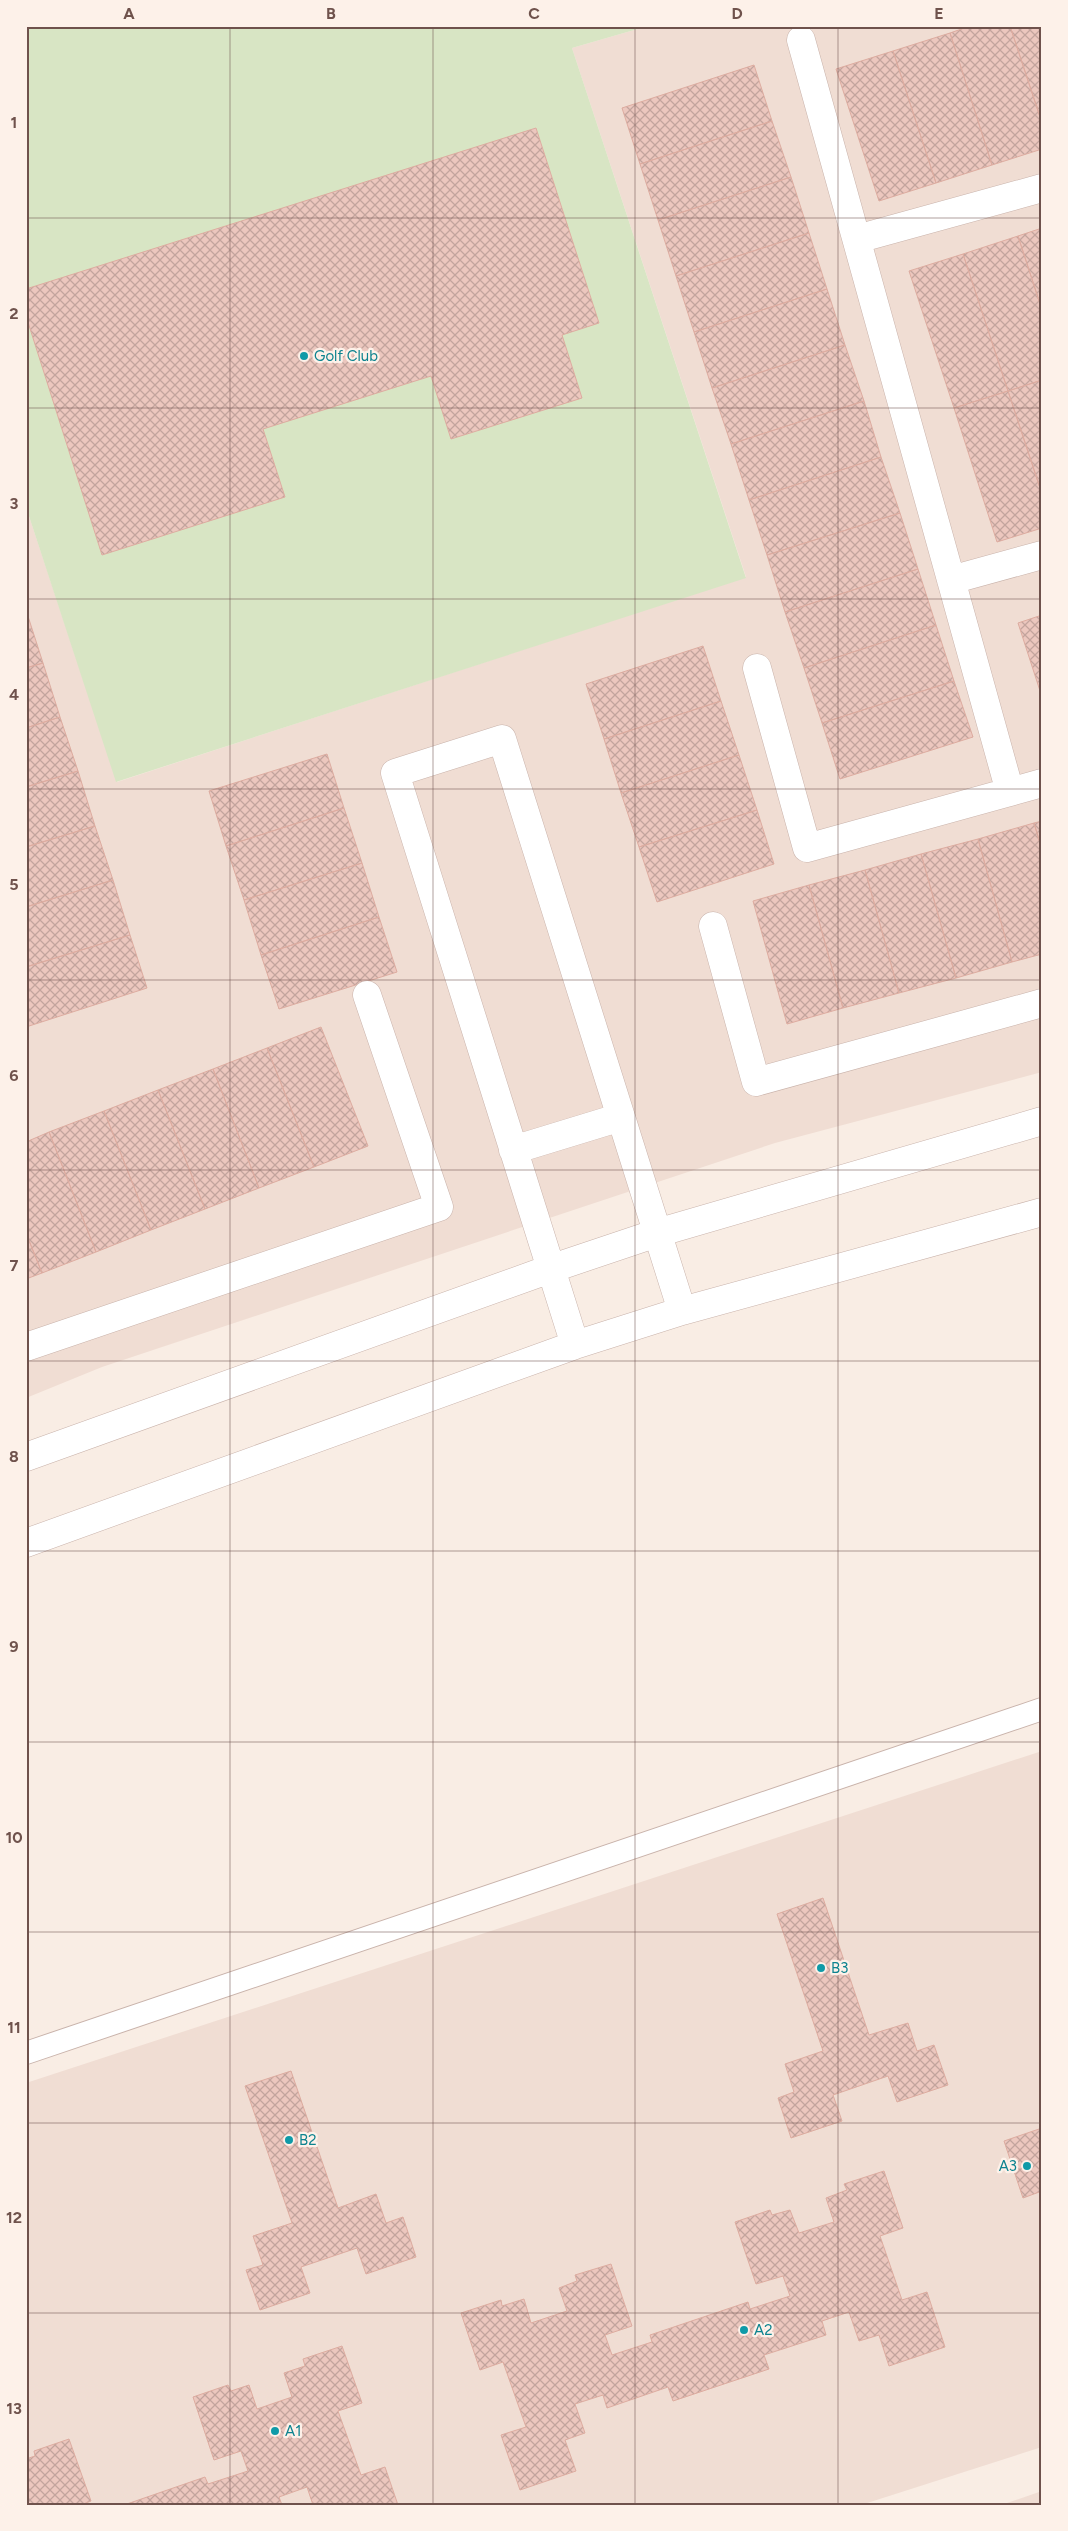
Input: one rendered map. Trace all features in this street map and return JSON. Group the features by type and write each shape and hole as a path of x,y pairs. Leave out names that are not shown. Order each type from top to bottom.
{"street":[{"path":"801,40 1010,792"},
{"path":"857,239 1042,188"},
{"path":"951,580 1042,554"},
{"path":"757,668 807,848 1042,783"},
{"path":"574,1346 395,773 502,739 682,1311"},
{"path":"713,926 756,1082 1042,1003"},
{"path":"26,1346 439,1207 367,995"},
{"path":"513,1150 621,1116"},
{"path":"26,1457 550,1269 658,1233 1042,1121"},
{"path":"26,1543 574,1346 682,1311 1042,1212"}],"lane":[{"path":"26,2053 1042,1709"}],"shaded area":[{"path":"648,26 1042,26 1042,1072 775,1143 102,1367 26,1398 26,507 117,782 746,577 572,48"},
{"path":"1042,1751 1042,2447 861,2505 26,2505 26,2083"},
{"path":"1042,2491 1042,2505 1001,2505"}],"green space":[{"path":"26,26 648,26 572,48 746,578 116,782 26,507"}],"building":[{"path":"970,26 1010,26 1042,123 1042,149 992,165 950,33"},
{"path":"1010,26 1042,26 1042,123"},
{"path":"950,33 992,165 936,183 893,51"},
{"path":"893,51 936,183 879,201 836,69"},
{"path":"754,65 772,121 640,164 622,108"},
{"path":"772,121 791,177 658,220 640,164"},
{"name":"Golf Club","path":"536,128 599,323 562,335 582,398 451,439 431,376 263,429 285,497 102,555 26,316 26,289"},
{"path":"791,177 809,233 676,276 658,220"},
{"path":"1042,228 1042,310 1018,236"},
{"path":"809,233 827,289 694,332 676,276"},
{"path":"1018,236 1042,310 1042,380 1008,391 963,254"},
{"path":"963,254 1008,391 954,408 909,271"},
{"path":"827,289 845,345 712,388 694,332"},
{"path":"845,345 864,401 731,444 712,388"},
{"path":"1042,380 1042,494 1008,391"},
{"path":"1008,391 1042,494 1042,528 997,542 954,408"},
{"path":"864,401 881,457 749,500 731,444"},
{"path":"881,457 900,513 767,555 749,500"},
{"path":"900,513 918,569 785,612 767,555"},
{"path":"918,569 936,625 804,668 785,612"},
{"path":"26,610 43,663 26,668"},
{"path":"1042,615 1042,697 1018,623"},
{"path":"936,625 954,681 822,723 804,668"},
{"path":"703,646 721,701 604,739 586,684"},
{"path":"43,663 60,717 26,728 26,668"},
{"path":"954,681 973,737 840,779 822,723"},
{"path":"721,701 739,755 621,793 604,739"},
{"path":"60,717 78,771 26,787 26,728"},
{"path":"327,754 344,808 226,846 209,791"},
{"path":"739,755 757,810 639,847 621,793"},
{"path":"78,771 95,826 26,847 26,787"},
{"path":"344,808 362,863 244,900 226,846"},
{"path":"757,810 774,864 657,902 639,847"},
{"path":"1042,821 1042,850 1034,823"},
{"path":"1034,823 1042,850 1042,954 1012,962 978,839"},
{"path":"95,826 113,880 26,907 26,847"},
{"path":"978,839 1012,962 956,978 921,854"},
{"path":"921,854 956,978 899,993 865,870"},
{"path":"362,863 379,917 261,955 244,900"},
{"path":"865,870 899,993 843,1008 809,885"},
{"path":"113,880 130,935 26,967 26,907"},
{"path":"809,885 843,1008 787,1024 753,901"},
{"path":"379,917 397,972 279,1009 261,955"},
{"path":"130,935 147,988 26,1027 26,967"},
{"path":"321,1027 368,1146 314,1167 267,1048"},
{"path":"267,1048 314,1167 259,1188 213,1069"},
{"path":"213,1069 259,1188 205,1209 158,1090"},
{"path":"158,1090 205,1209 151,1230 104,1111"},
{"path":"104,1111 151,1230 96,1252 49,1132"},
{"path":"49,1132 96,1252 42,1273 26,1233 26,1142"},
{"path":"26,1233 42,1273 26,1279"},
{"name":"B3","path":"823,1898 869,2035 908,2023 917,2051 934,2045 948,2085 897,2102 888,2076 833,2095 842,2121 791,2138 778,2098 794,2092 785,2064 823,2051 777,1914"},
{"name":"B2","path":"291,2071 338,2208 376,2194 386,2223 403,2217 416,2257 366,2274 357,2248 301,2267 310,2293 260,2310 246,2270 263,2265 253,2236 292,2223 245,2086"},
{"name":"A3","path":"1042,2128 1042,2191 1023,2198 1004,2141"},
{"name":"A2","path":"884,2171 903,2228 880,2236 902,2300 927,2292 945,2347 889,2366 879,2335 859,2341 849,2312 822,2321 826,2335 764,2355 769,2369 673,2401 668,2387 607,2408 603,2395 575,2404 585,2433 565,2440 576,2471 520,2490 501,2435 526,2427 503,2362 480,2370 461,2313 501,2300 502,2306 524,2299 531,2323 567,2311 559,2288 577,2281 575,2275 611,2264 632,2326 605,2335 612,2355 652,2342 650,2335 748,2302 750,2309 790,2296 783,2276 756,2284 735,2222 770,2210 772,2215 790,2210 799,2233 834,2222 826,2198 847,2190 844,2184"},
{"name":"A1","path":"342,2346 362,2403 338,2411 361,2475 385,2467 398,2505 313,2505 307,2487 279,2497 282,2505 124,2505 205,2477 208,2484 248,2471 241,2451 214,2460 193,2397 228,2385 231,2391 249,2385 257,2409 292,2397 284,2373 305,2366 303,2359"},
{"path":"69,2439 91,2501 81,2505 26,2505 26,2459 35,2456 34,2451"}],"place":[{"name":"Golf Club","path":"304,356"},
{"name":"B3","path":"821,1968"},
{"name":"B2","path":"289,2140"},
{"name":"A3","path":"1027,2166"},
{"name":"A2","path":"744,2330"},
{"name":"A1","path":"275,2431"}]}
